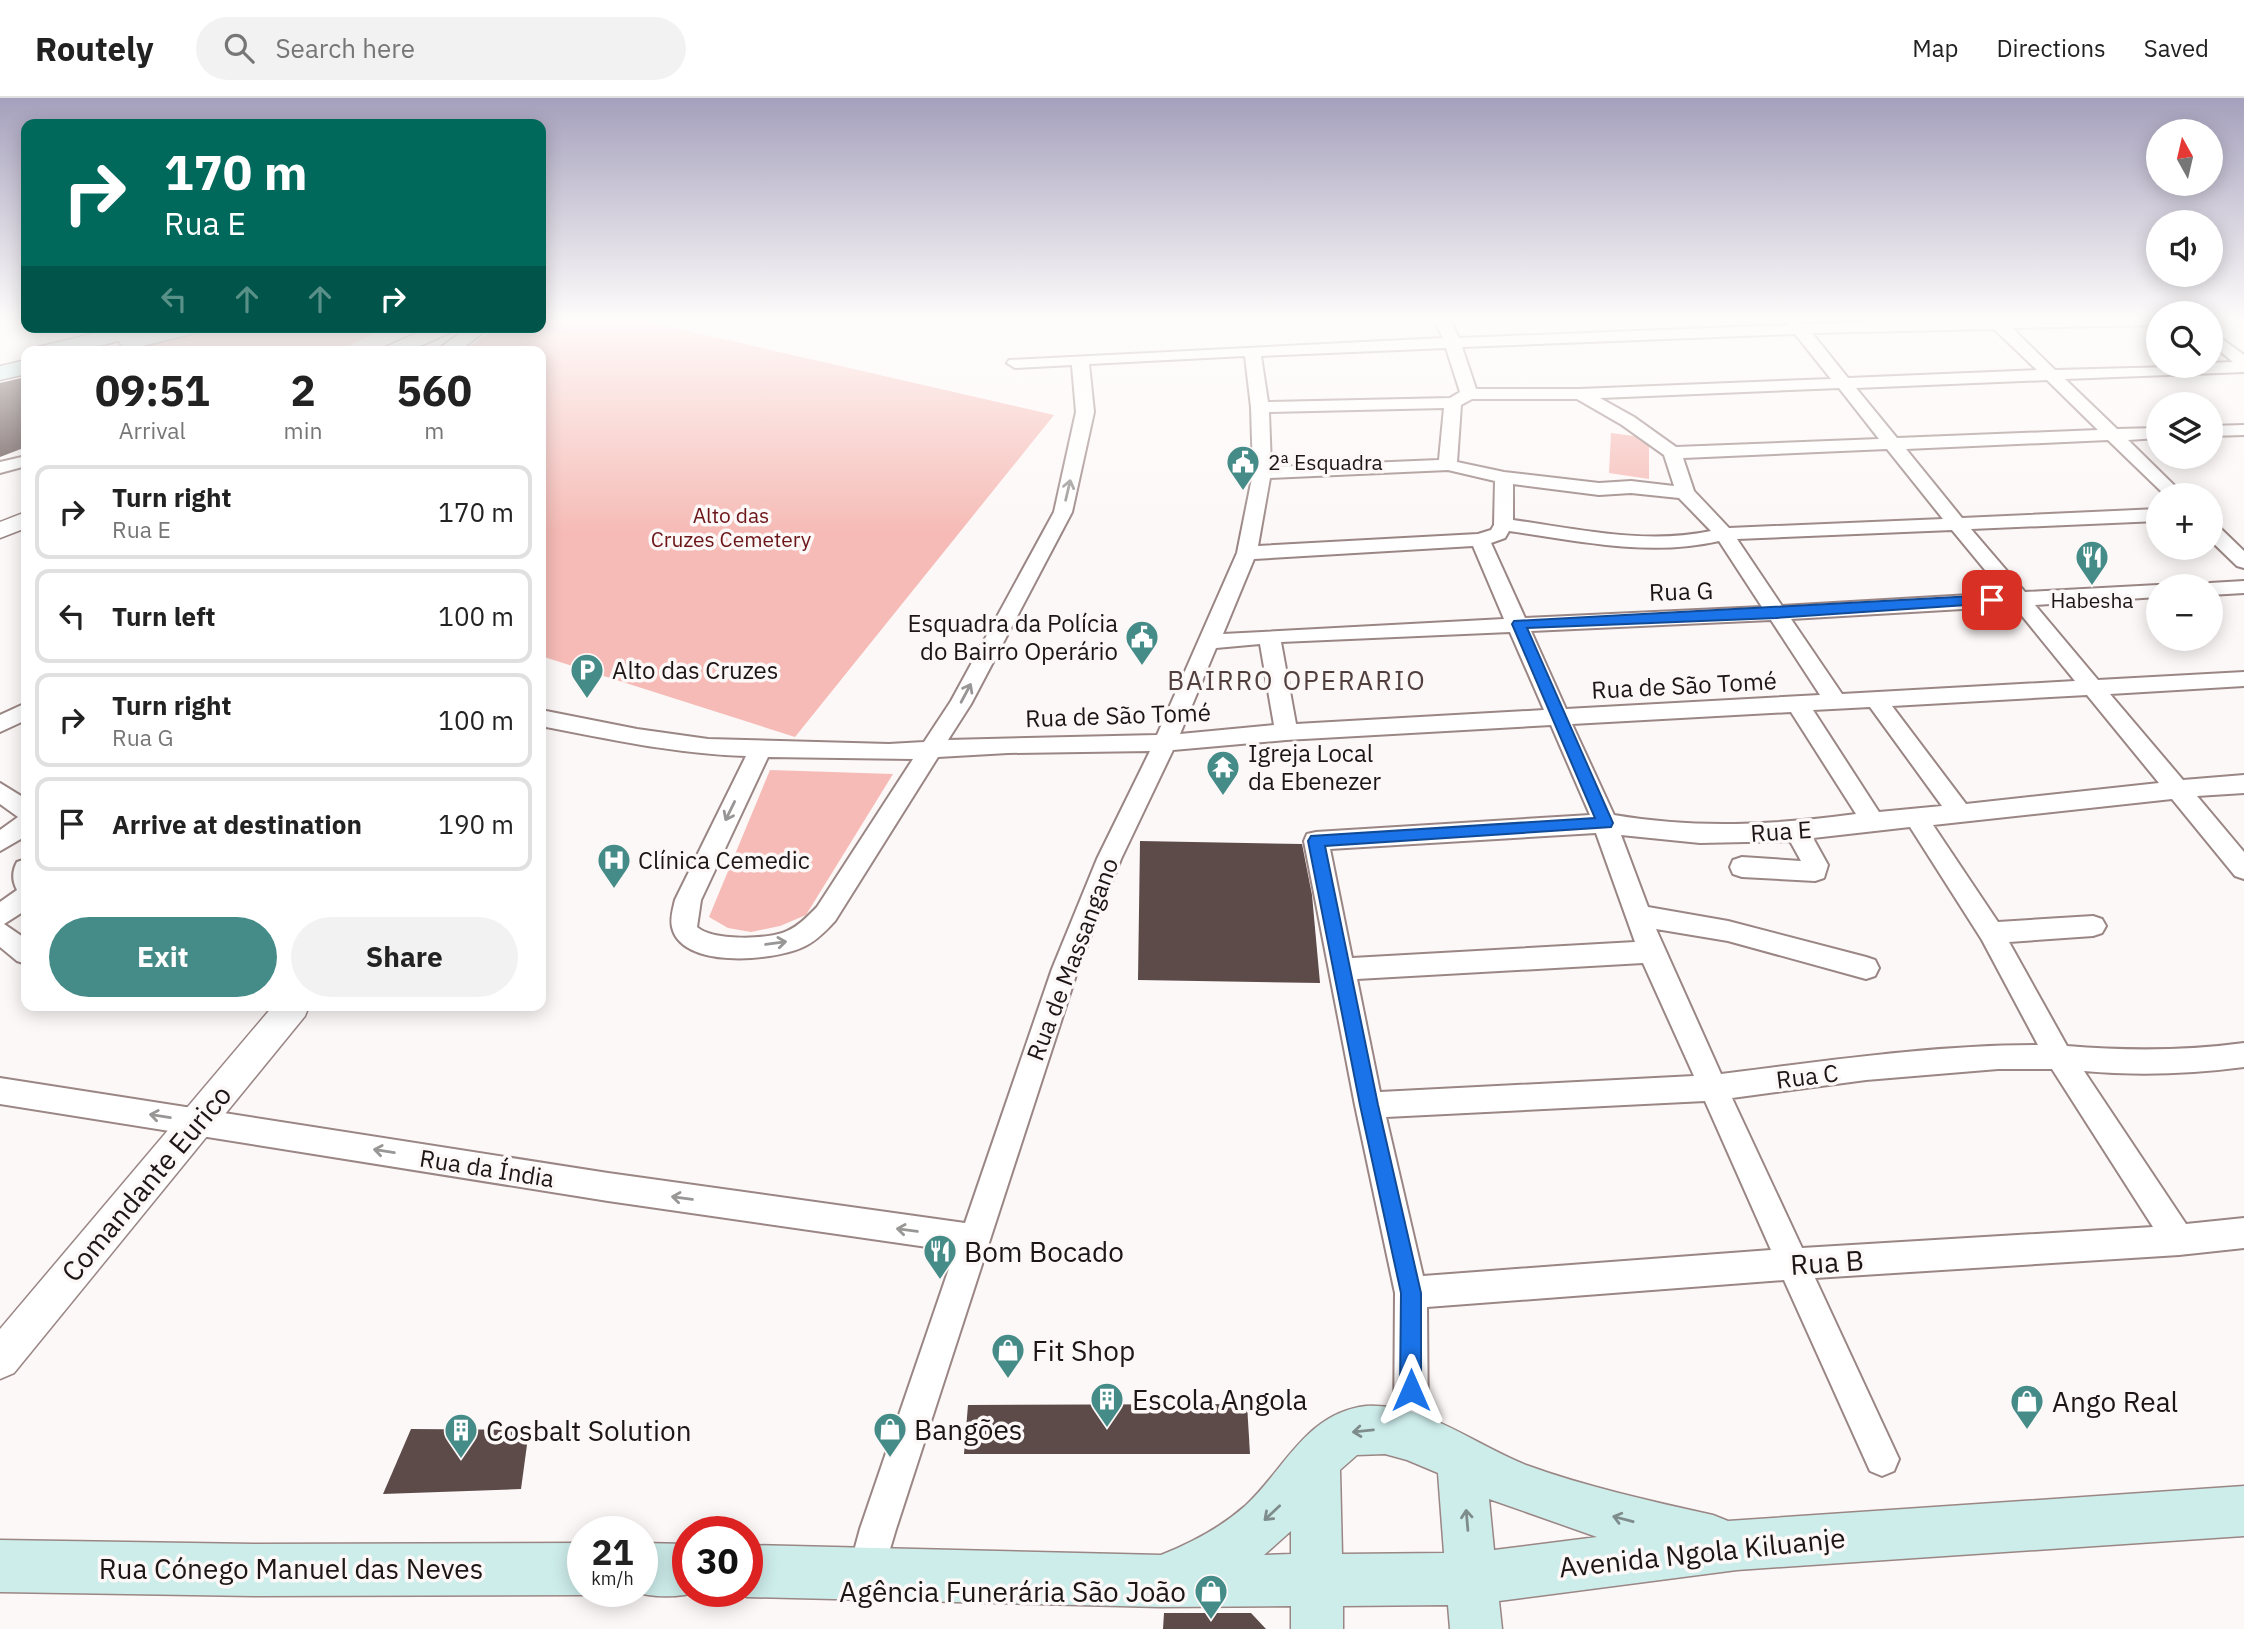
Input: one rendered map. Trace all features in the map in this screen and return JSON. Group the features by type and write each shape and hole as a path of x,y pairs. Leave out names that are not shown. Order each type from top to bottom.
{"main road":[{"path":"763,1571 1160,1581 1220,1556 1241,1541 1281,1504 1327,1447 1347,1433 1389,1430 1522,1488 1574,1506 1737,1545"},
{"path":"1315,1460 1317,1629"},
{"path":"1461,1460 1476,1629"},
{"name":"Avenida Ngola Kiluanje","path":"1160,1581 1472,1579 1737,1545 2244,1511"},
{"name":"Rua Cónego Manuel das Neves","path":"0,1566 254,1570 567,1569"}],"street":[{"path":"760,750 688,900 683,919 687,934 699,944 740,948 786,943 809,931 826,914 960,704 1063,512 1084,412 1082,389"},
{"name":"Rua de Massangano","path":"866,1573 878,1529 1065,969 1109,859 1165,743 1247,553 1262,473 1257,389"},
{"path":"1448,465 1461,398 1460,389"},
{"path":"1260,407 1689,389"},
{"path":"1849,389 1956,523 2244,869"},
{"path":"2065,389 2162,483"},
{"path":"1579,394 1628,421 1672,453 1685,493 1724,534 1837,703"},
{"path":"2223,431 2244,430"},
{"path":"1672,453 2146,434"},
{"path":"0,468 21,462"},
{"path":"1262,473 1448,465 1466,471 1599,489 1631,487 1685,493"},
{"path":"1247,553 1480,540 1499,534 1504,525 1504,477"},
{"path":"1504,525 1633,541 1691,541 1724,534 2146,515"},
{"path":"0,531 21,521"},
{"path":"1480,540 1605,823 1651,952 1882,1459"},
{"path":"2223,542 2244,562"},
{"path":"2223,588 2244,587"},
{"name":"Rua G","path":"1207,642 1269,636 1776,613 2146,592"},
{"path":"1269,636 1286,732"},
{"name":"Rua de São Tomé","path":"546,719 637,737 708,747 760,750 929,750 1008,745 1165,743 1286,732 1799,706 2244,679"},
{"path":"1876,700 1961,813"},
{"path":"1799,706 1873,821"},
{"path":"0,724 21,714"},
{"name":"Rua E","path":"1342,969 1316,841 1605,823 1647,831 1700,834 1797,831 1873,821 2058,804 2179,788 2244,784"},
{"path":"0,792 21,807"},
{"path":"1917,819 1991,933 2059,1058 2179,1240"},
{"path":"0,842 21,827"},
{"path":"1742,867 1815,871 1816,865 1797,831"},
{"path":"0,915 21,900"},
{"path":"1638,916 1728,931 1866,968"},
{"path":"1991,933 2093,926"},
{"path":"0,933 21,949"},
{"path":"1410,1438 1411,1293 1342,969 1651,952"},
{"name":"Comandante Eurico","path":"0,1359 289,1011"},
{"name":"Rua C","path":"1369,1105 1713,1088 1998,1057 2130,1063 2190,1062 2244,1055"},
{"name":"Rua da Índia","path":"0,1091 608,1187 975,1239"},
{"name":"Rua B","path":"1411,1293 1791,1264 2179,1240 2244,1233"}],"green space":[{"name":"Alto das Cruzes Cemetery","path":"546,389 943,389 1054,415 795,737 546,658"},
{"path":"1611,433 1649,438 1649,479 1609,473"},
{"path":"770,770 893,774 806,915 780,926 751,932 728,928 709,917"}],"building":[{"path":"0,389 21,389 21,449 0,457"},
{"path":"1140,841 1302,844 1312,895 1320,983 1138,980"},
{"name":"Escola Angola","path":"1247,1404 1250,1454 964,1454 968,1405"},
{"name":"Cosbalt Solution","path":"411,1429 529,1430 521,1489 383,1494"},
{"name":"Agência Funerária São João","path":"1164,1613 1251,1613 1266,1629 1163,1629"}],"place":[{"name":"2ª Esquadra","path":"1243,492"},
{"name":"Habesha","path":"2092,587"},
{"name":"Esquadra da Polícia do Bairro Operário","path":"1142,667"},
{"name":"Alto das Cruzes","path":"587,700"},
{"name":"Igreja Local da Ebenezer","path":"1223,797"},
{"name":"Clínica Cemedic","path":"614,890"},
{"name":"Bom Bocado","path":"940,1281"},
{"name":"Fit Shop","path":"1008,1380"},
{"name":"Escola Angola","path":"1107,1429"},
{"name":"Ango Real","path":"2027,1431"},
{"name":"Bangões","path":"890,1459"},
{"name":"Cosbalt Solution","path":"461,1460"},
{"name":"Agência Funerária São João","path":"1211,1621"}],"district":[{"name":"BAIRRO OPERARIO","path":"1297,680"}],"route":[{"path":"1411,1390 1411,1293 1369,1105 1316,841 1605,823 1519,624 1992,600"}]}
